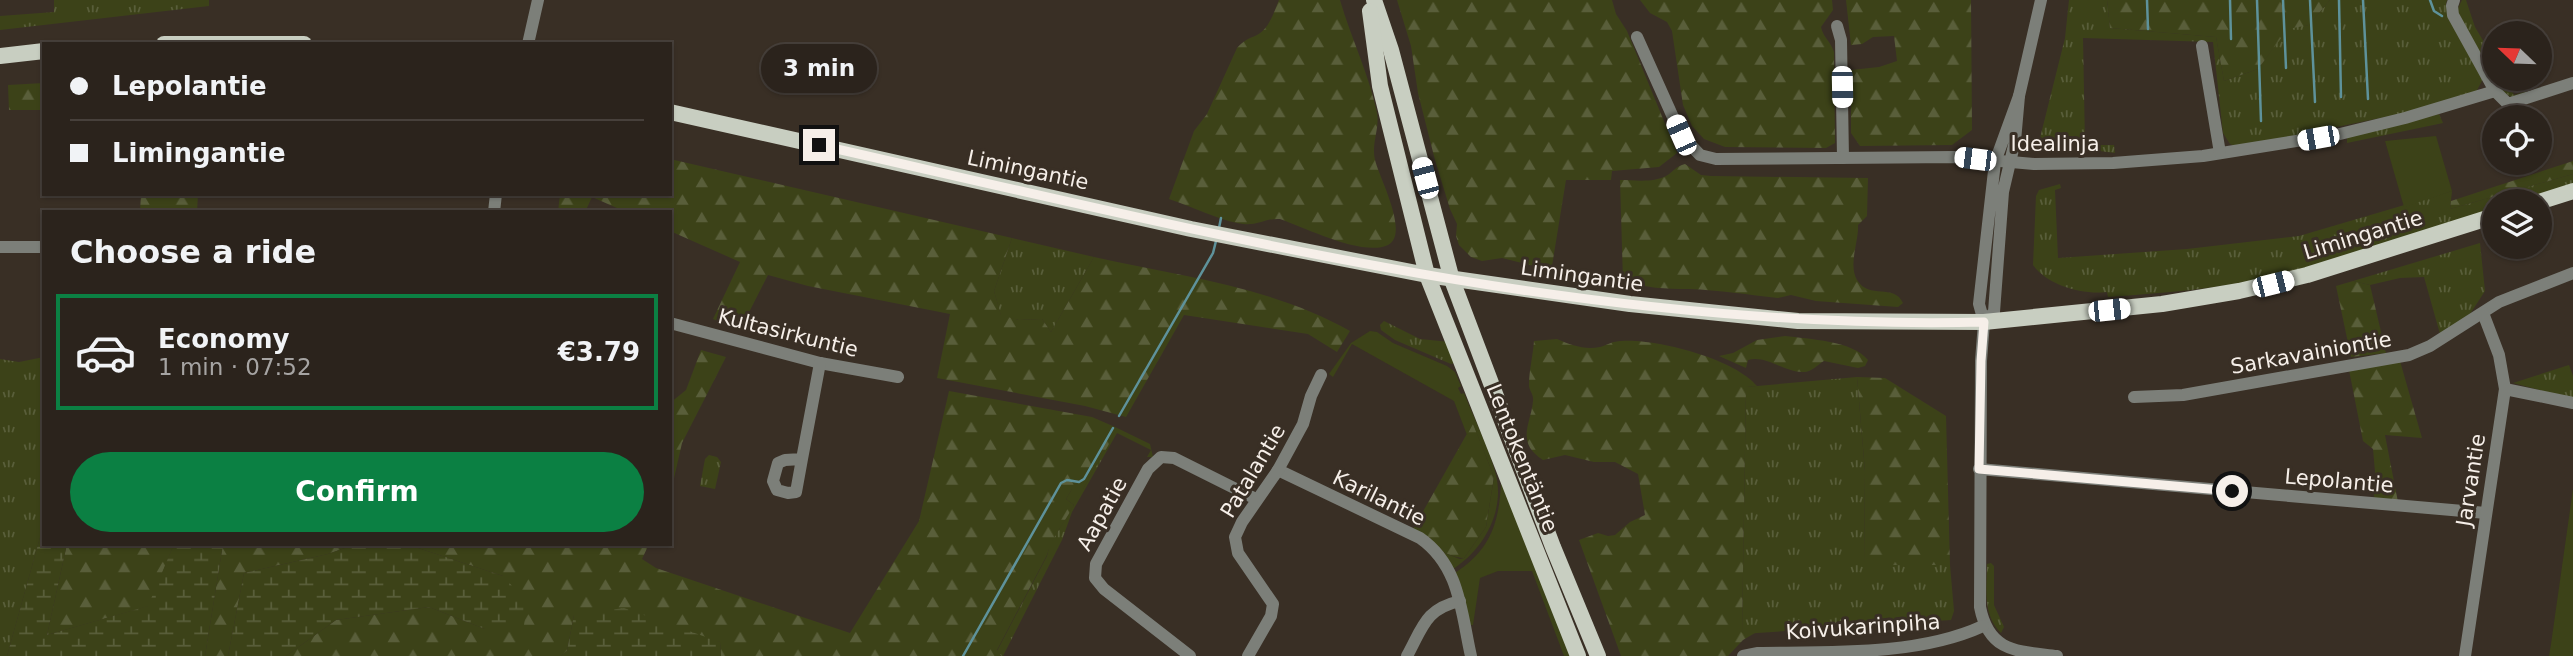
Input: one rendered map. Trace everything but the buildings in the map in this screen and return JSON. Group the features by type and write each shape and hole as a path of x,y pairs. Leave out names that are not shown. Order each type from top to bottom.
{"main road":[{"name":"Lentokentäntie","path":"1372,0 1380,86 1427,275 1578,656"},
{"name":"Lentokentäntie","path":"1372,0 1391,50 1452,280 1553,547 1598,656"},
{"path":"0,56 42,51"},
{"name":"Limingantie","path":"672,112 1191,229 1452,280 1630,304 1798,321 1984,322 2162,304 2307,275 2482,220"},
{"path":"2552,198 2573,191"}],"street":[{"path":"528,42 538,0"},
{"path":"2041,0 2019,96 1995,162 1979,304 1984,322 1979,469 1980,607 1983,626 2006,647 2057,656"},
{"path":"2454,0 2453,15 2482,66"},
{"path":"1837,26 1841,40 1843,158"},
{"name":"Idealinja","path":"1637,37 1681,135 1700,155 1716,159 1955,157 2010,163 2113,163 2220,153 2340,134 2496,91"},
{"path":"2202,46 2220,153"},
{"path":"2552,90 2573,83"},
{"path":"2496,91 2508,104 2548,91"},
{"path":"1984,322 1994,312 2003,192 2015,141 2019,96"},
{"path":"0,247 42,247"},
{"name":"Sarkavainiontie","path":"2134,397 2183,395 2394,359 2430,346 2498,302 2573,274"},
{"name":"Jarvantie","path":"2465,656 2505,389 2499,355 2483,313"},
{"name":"Kultasirkuntie","path":"672,324 820,363 898,377"},
{"path":"802,459 820,363"},
{"name":"Patalantie","path":"1248,656 1273,610 1272,600 1238,552 1235,542 1242,522 1278,470 1303,424 1311,396 1321,375"},
{"path":"2505,389 2573,403"},
{"name":"Aapatie","path":"1190,656 1104,589 1095,578 1096,564 1149,469 1161,457 1174,458 1256,499"},
{"name":"Lepolantie","path":"1979,469 2486,513"},
{"name":"Karilantie","path":"1278,470 1427,543 1454,579 1471,656"},
{"path":"1407,656 1432,612 1448,603 1460,601"},
{"name":"Koivukarinpiha","path":"1743,656 1758,653 1923,646 1958,638 1983,626"}],"green space":[{"path":"54,0 209,0 209,6 0,30 0,16 54,12"},
{"path":"1279,0 1340,0 1377,113 1375,160 1395,218 1396,229 1394,239 1388,245 1377,248 1350,244 1280,219 1248,224 1234,222 1169,199 1194,131 1207,114 1237,48 1265,29"},
{"path":"1397,0 1612,0 1677,153 1659,167 1612,171 1611,180 1566,180 1552,266 1538,267 1502,258 1482,261 1471,257 1459,245 1456,236 1457,224 1435,160 1418,93 1411,46"},
{"path":"1640,0 1832,0 1833,10 1821,27 1834,52 1835,143 1826,148 1725,147 1704,139 1692,126 1683,105 1672,31 1667,22 1650,13"},
{"path":"1846,0 1971,0 1972,130 1952,145 1860,146 1851,133 1851,70 1879,67 1897,61 1894,36 1873,37 1862,44 1851,45"},
{"path":"2069,0 2107,0 2110,28 2216,37 2224,81 2258,69 2288,28 2309,25 2330,0 2447,0 2446,4 2482,81 2476,92 2405,113 2238,147 2230,144 2223,133 2213,42 2083,38 2085,145 2114,145 2115,153 2045,144 2040,138 2065,38"},
{"path":"2107,0 2330,0 2309,25 2288,29 2258,69 2224,81 2216,37 2110,28"},
{"path":"2462,0 2466,0 2482,39 2482,58 2461,21 2457,10"},
{"path":"42,83 42,110 9,110 8,85"},
{"path":"2502,91 2512,91 2514,95 2527,91 2527,94 2511,97"},
{"path":"2439,114 2443,123 2347,143 2347,137"},
{"path":"2436,136 2452,191 2404,207 2385,141"},
{"path":"672,159 1012,238 994,291 1001,315 1019,320 1042,319 1051,332 1094,257 1258,293 1320,316 1350,331 1337,352 1308,334 1184,315 1126,417 1085,406 937,378 950,314 808,286 768,275 740,330 713,319 740,262 672,232 672,210 621,210 592,197 586,210 558,210 560,196 672,196"},
{"path":"2573,161 2573,174 2520,189 2488,189 2530,175 2552,175 2552,168"},
{"path":"1685,164 1701,175 1711,176 1868,178 1867,216 1858,225 1854,274 1862,286 1894,294 1903,303 1898,307 1816,301 1791,295 1778,298 1711,290 1656,288 1623,281 1620,180 1655,180"},
{"path":"2573,174 2573,184 2552,191 2520,189"},
{"path":"2060,184 2061,188 2055,190 2058,258 2187,249 2299,236 2452,191 2450,209 2482,200 2482,213 2301,269 2233,284 2108,297 2107,292 2087,292 2056,283 2033,265 2036,196 2039,190"},
{"path":"2482,191 2482,200 2450,209 2451,201"},
{"path":"141,196 198,196 197,210 140,210"},
{"path":"1012,238 1094,257 1051,332 1042,319 1019,320 1001,316 994,291"},
{"path":"2480,243 2485,291 2470,314 2440,334 2424,277 2400,278 2370,285 2353,281"},
{"path":"2353,281 2370,285 2386,353 2351,357 2336,286"},
{"path":"1384,321 1420,339 1450,342 1457,362 1451,364 1395,340 1381,330 1380,325"},
{"path":"1370,331 1377,332 1393,343 1455,372 1461,386 1458,388 1461,394 1464,393 1489,454 1498,489 1494,516 1474,552 1453,569 1440,551 1464,558 1486,527 1494,477 1473,424 1467,435 1454,401 1352,344 1333,377 1329,374 1351,343"},
{"path":"1785,336 1842,345 1868,360 1865,366 1858,368 1824,361 1812,370 1797,372 1755,359 1748,360 1746,368 1719,356 1733,353 1757,340"},
{"path":"1557,339 1588,348 1621,341 1674,347 1714,359 1746,376 1757,386 1746,387 1742,633 1755,633 1743,640 1728,656 1621,656 1579,540 1598,533 1615,535 1630,522 1645,515 1638,474 1615,462 1594,462 1565,455 1543,460 1529,446 1527,432 1533,396 1529,385 1534,341"},
{"path":"701,350 726,357 682,443 672,487 672,401 686,390"},
{"path":"42,357 42,530 7,656 0,656 0,359 19,362"},
{"path":"2400,361 2422,438 2385,435 2398,502 2375,500 2372,487 2376,483 2373,449 2363,441 2349,370"},
{"path":"2569,365 2573,376 2573,399 2513,383"},
{"path":"1857,377 1865,472 1864,564 1950,565 1954,611 1951,620 1742,634 1746,387"},
{"path":"1857,377 1885,378 1946,416 1950,565 1864,565 1865,471"},
{"path":"949,391 1092,417 1115,427 1116,432 1083,489 1072,489 1066,499 1074,505 1055,536 997,650 1001,656 721,656 720,642 574,615 567,651 561,656 286,656 336,620 429,607 485,629 503,576 412,546 648,546 642,559 656,568 850,633 919,521"},
{"path":"1473,423 1494,477 1486,527 1464,558 1443,552 1412,531"},
{"path":"1115,427 1150,444 1153,457 1147,457 1151,450 1117,433 1072,512 1062,540 1001,656 997,651 1047,556 1050,544 1074,505 1066,499 1072,489 1083,489 1115,432"},
{"path":"709,455 717,457 721,462 715,489 700,486 705,459"},
{"path":"1501,483 1574,656 1564,656 1532,571 1498,571 1480,578 1473,625 1470,625 1455,573 1477,555 1490,535 1498,511"},
{"path":"2573,489 2573,656 2549,656 2551,644"},
{"path":"42,530 42,546 67,546 47,635 148,606 173,546 223,546 205,656 7,656"},
{"path":"67,546 173,546 149,606 47,635"},
{"path":"223,546 350,546 328,554 244,573 228,656 205,656"},
{"path":"350,546 412,546 503,576 527,602 524,625 485,629 429,607 336,620 286,656 228,656 244,573 328,554"},
{"path":"1987,564 1994,566 1994,605 2004,627 2001,633 1988,609"},
{"path":"624,608 720,642 721,656 561,656 567,651 574,615"}],"waterway":[{"path":"2147,0 2148,29"},
{"path":"2230,0 2231,39"},
{"path":"2257,0 2261,121"},
{"path":"2283,0 2286,68"},
{"path":"2310,0 2315,102"},
{"path":"2339,0 2341,97"},
{"path":"2363,0 2368,99"},
{"path":"2430,0 2434,11 2442,16"},
{"path":"1219,228 1221,218"},
{"path":"1119,416 1213,253 1216,241"},
{"path":"963,656 1061,483 1084,479 1113,428"}],"route":[{"path":"819,145 1191,229 1452,280 1630,304 1798,321 1984,322 1979,469 2232,491"}]}
